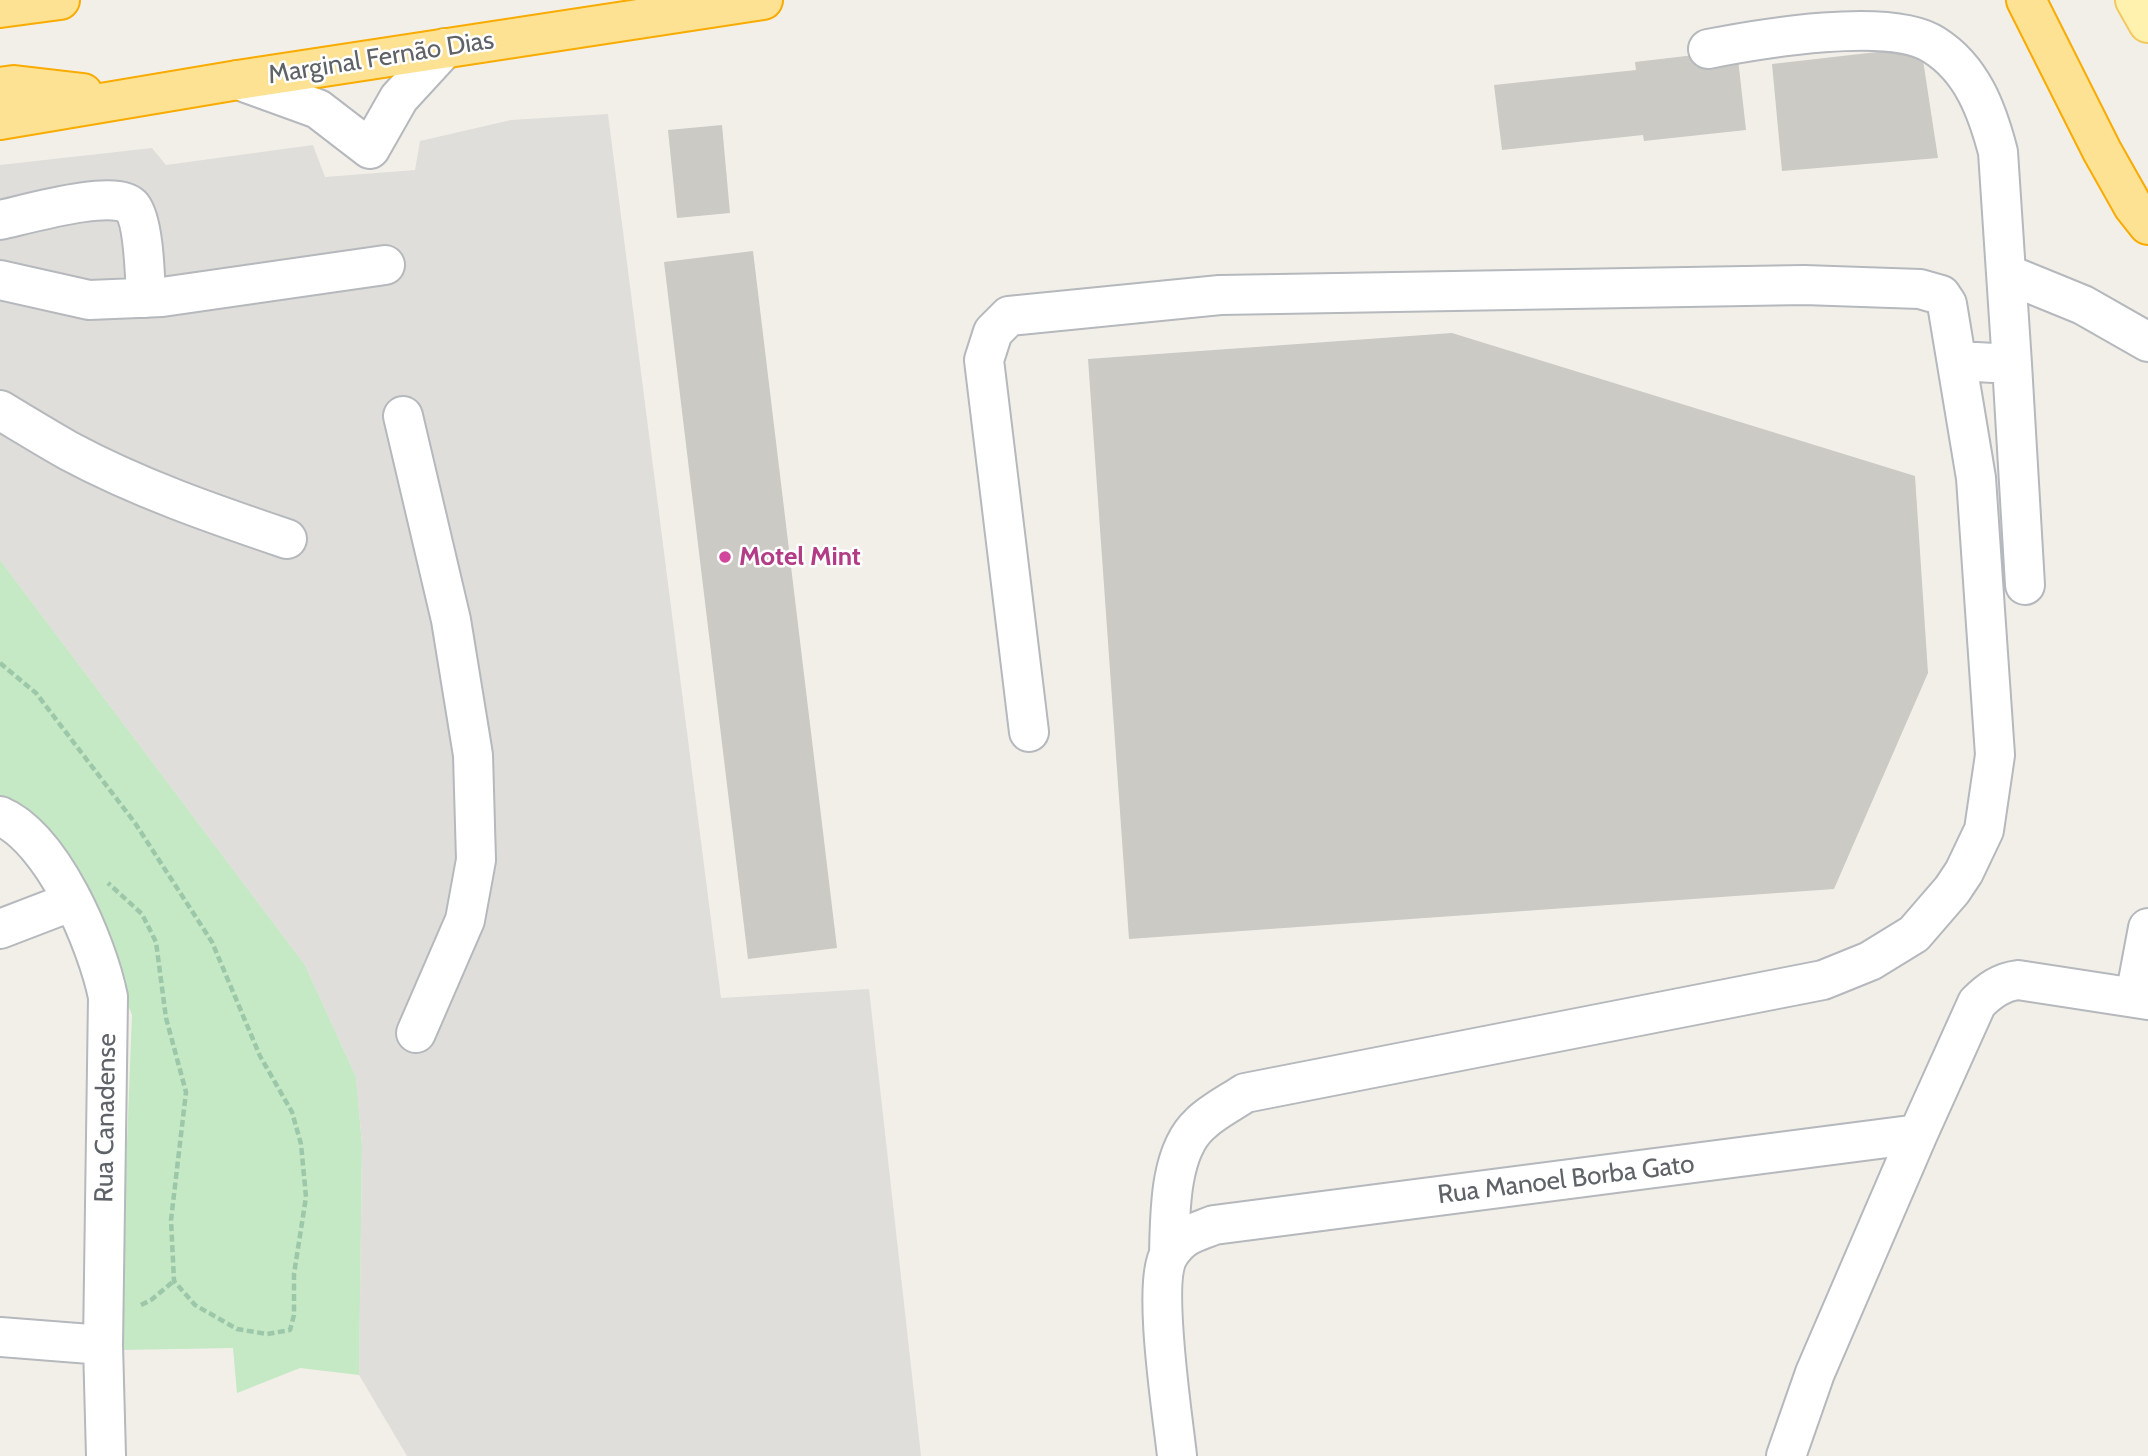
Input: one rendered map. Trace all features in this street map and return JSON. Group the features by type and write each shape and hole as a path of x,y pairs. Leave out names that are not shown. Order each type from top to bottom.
{"highway":[{"path":"0,8 60,0"},
{"name":"Marginal Fernão Dias","path":"0,120 238,80 763,0"},
{"path":"2026,0 2102,151 2133,206 2148,225"},
{"path":"0,87 14,85 127,98"}],"main road":[{"path":"2136,0 2148,23"}],"street":[{"path":"1708,49 1765,38 1862,31 1896,32 1932,43 1964,71 1976,88 1990,121 1998,152 2025,584"},
{"path":"238,80 318,109 370,149 399,98 446,48"},
{"path":"0,220 83,202 122,200 133,208 141,232 146,298"},
{"path":"0,280 89,300 146,298 385,265"},
{"path":"2007,274 2083,305 2148,342"},
{"path":"1029,732 984,360 993,332 1009,316 1220,295 1804,285 1920,289 1941,295 1947,304 1976,478 1994,755 1984,830 1964,872 1952,890 1914,934 1870,961 1824,980 1245,1093 1198,1124 1180,1153 1171,1202 1169,1255 1163,1269 1162,1304 1177,1456"},
{"path":"1958,361 2012,364"},
{"path":"0,410 69,451 136,483 200,510 287,540"},
{"path":"403,416 451,620 472,755 476,860 465,920 416,1033"},
{"name":"Rua Canadense","path":"0,816 27,834 44,854 73,901 103,971 108,997 103,1345 106,1456"},
{"path":"0,929 73,901"},
{"path":"1786,1456 1815,1373 1977,1003 1987,993 2003,984 2018,981 2141,998 2148,928"},
{"name":"Rua Manoel Borba Gato","path":"1169,1255 1184,1237 1214,1225 1918,1134"},
{"path":"0,1337 103,1345"}],"path":[{"path":"0,663 36,693 135,823 212,942 260,1056 292,1112 301,1144 306,1196 294,1274 294,1315 290,1330 267,1334 237,1329 194,1305 174,1281 171,1220 186,1092 166,1018 156,942 142,914 110,886 103,876"}],"shaded area":[{"path":"608,114 721,998 869,989 921,1456 407,1456 359,1375 362,1145 356,1077 305,965 0,560 0,165 152,148 166,165 313,145 325,177 415,170 420,141 511,120"}],"green space":[{"path":"0,560 305,965 356,1077 362,1145 359,1375 300,1368 237,1393 233,1348 119,1350 132,1015 82,891 0,813"}],"building":[{"path":"1921,47 1938,158 1782,171 1772,64"},
{"path":"1737,50 1746,130 1644,141 1643,135 1502,150 1494,85 1636,70 1635,62"},
{"path":"722,125 730,213 677,218 668,130"},
{"path":"753,251 837,948 748,959 664,262"},
{"path":"1452,333 1915,476 1928,673 1834,889 1129,939 1088,359"}],"place":[{"name":"Motel Mint","path":"725,557"}]}
